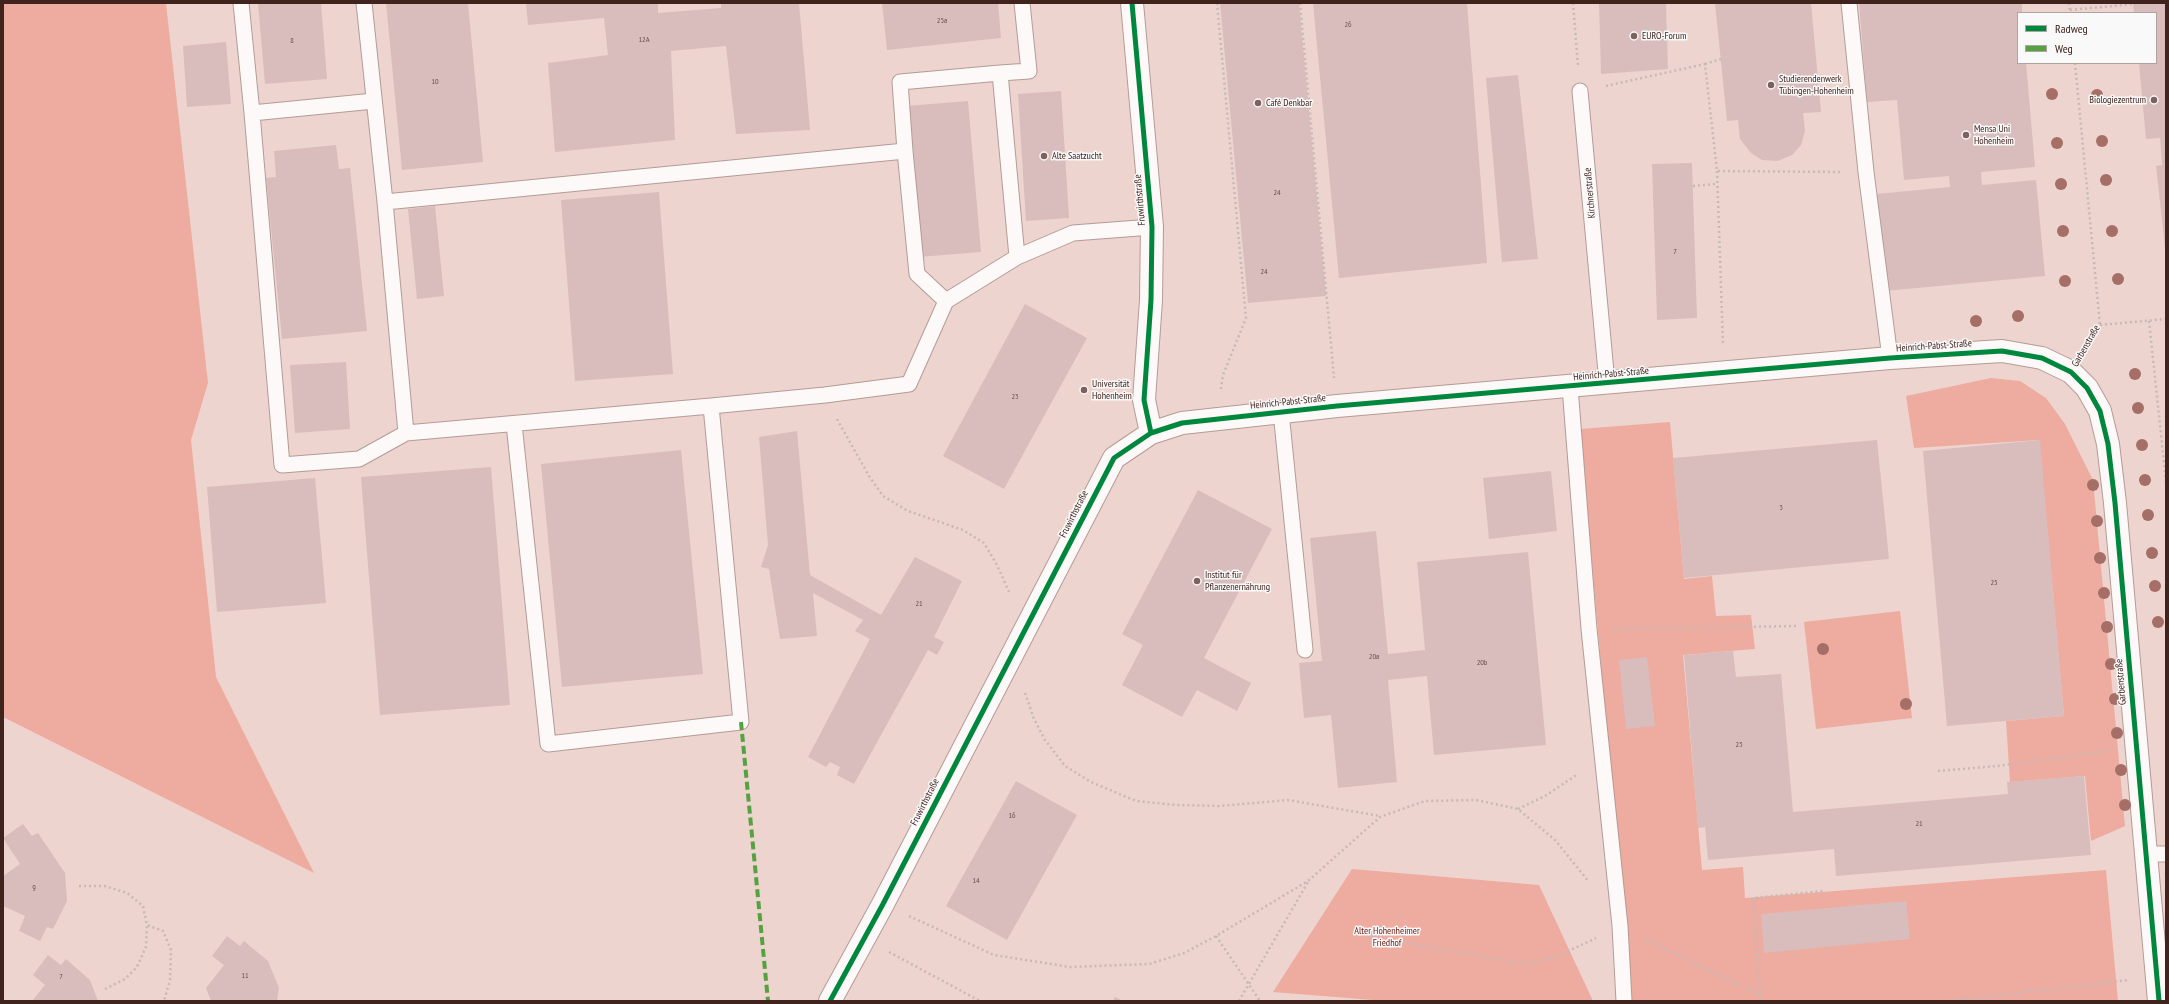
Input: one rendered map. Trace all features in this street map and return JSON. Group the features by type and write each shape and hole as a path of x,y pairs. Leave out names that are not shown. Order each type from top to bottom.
{"street":[{"name":"Fruwirthstraße","path":"830,1001 883,904 1114,458 1151,433 1144,400 1151,300 1152,227 1132,3"},
{"name":"Heinrich-Pabst-Straße","path":"1151,433 1182,423 1337,406 1570,387 1890,358 2002,351 2042,358 2071,372"},
{"name":"Garbenstraße","path":"2071,372 2087,388 2100,411 2108,444 2115,503 2136,748 2156,854 2156,971 2159,1001"}],"lane":[{"path":"241,3 252,113 282,465 359,459 406,432 514,424 711,406 825,395 909,384 946,301 1017,257 1073,233 1152,227"},
{"path":"364,3 385,202 406,432"},
{"path":"946,301 917,274 900,82 1029,71 1022,3"},
{"path":"1849,3 1866,172 1890,358"},
{"path":"1000,73 1017,257"},
{"name":"Kirchnerstraße","path":"1580,91 1607,383"},
{"path":"252,113 374,101"},
{"path":"385,202 905,151"},
{"path":"1570,387 1589,629 1620,926 1624,1001"},
{"path":"514,424 548,744 741,722 711,406"},
{"path":"1281,412 1305,650"}],"path":[{"path":"1217,3 1246,318 1223,375 1219,419"},
{"path":"1300,3 1337,406"},
{"path":"1572,3 1580,91 1705,64 1720,59"},
{"path":"2069,3 2070,11 2133,4"},
{"path":"1705,64 1717,170 1716,184 1722,324"},
{"path":"1226,94 1228,90"},
{"path":"1717,170 1866,172"},
{"path":"1693,186 1716,184"},
{"path":"2100,325 2166,319"},
{"path":"2149,321 2166,482"},
{"path":"825,395 848,440 883,496 908,511 963,530 984,543 997,565 1008,590 1023,632"},
{"path":"1642,629 1797,626"},
{"path":"1023,687 1045,740 1065,766 1091,782 1136,801 1176,805 1220,806 1288,800 1380,816"},
{"path":"1938,771 1997,766 2136,748"},
{"path":"1518,808 1545,796 1603,754"},
{"path":"883,904 994,955 1070,967 1149,964 1184,953 1216,936 1308,881 1380,816 1425,801 1476,800 1518,808 1555,840 1578,866 1590,884"},
{"path":"1239,1001 1308,881"},
{"path":"78,886 105,886 127,893 143,906 147,924 146,947 137,966 125,980 105,989"},
{"path":"1761,1001 1753,898 1823,891"},
{"path":"147,924 163,931 171,950 170,980 164,1001"},
{"path":"1367,936 1527,964 1558,956 1620,926 1760,995"},
{"path":"1216,936 1260,1001"},
{"path":"864,938 980,1001"},
{"path":"1946,1001 2127,980 2156,971"}],"green space":[{"path":"3,3 166,3 208,383 191,440 216,677 314,873 3,717"},
{"path":"1991,378 2020,381 2046,398 2065,424 2093,480 2125,826 2091,841 2085,776 2010,782 2006,721 2064,716 2039,440 1914,448 1906,396"},
{"path":"1670,422 1684,579 1712,576 1716,616 1751,615 1755,649 1683,655 1702,870 1743,867 1745,898 2106,870 2118,1001 1631,1001 1580,429"},
{"path":"1900,611 1912,718 1816,729 1804,622"},
{"name":"Alter Hohenheimer Friedhof","path":"1352,869 1539,885 1593,1001 1385,1001 1273,992"}],"building":[{"path":"258,3 321,3 327,79 265,84"},
{"path":"386,3 468,3 483,162 402,170"},
{"path":"526,3 658,3 658,13 721,8 721,3 799,3 810,130 736,134 726,46 671,51 675,140 555,152 548,63 608,55 604,18 528,25"},
{"path":"882,3 998,3 1001,38 887,50"},
{"path":"1220,3 1299,3 1326,296 1248,303"},
{"path":"1313,3 1467,3 1487,263 1339,278"},
{"name":"EURO-Forum","path":"1599,3 1666,3 1668,69 1601,74"},
{"name":"Studierendenwerk Tübingen-Hohenheim","path":"1715,3 1811,3 1821,112 1803,113 1805,131 1801,145 1792,155 1778,161 1762,160 1751,153 1740,139 1738,120 1727,121"},
{"name":"Mensa Uni Hohenheim","path":"1859,3 2022,3 2022,12 2017,12 2017,64 2026,64 2035,167 1981,172 1982,185 2036,180 2045,276 1885,291 1876,194 1950,187 1949,176 1904,180 1897,100 1867,102"},
{"name":"Biologiezentrum","path":"2133,3 2166,3 2166,257 2156,166 2162,165 2160,138 2146,139 2139,64 2157,64 2157,12 2134,12"},
{"path":"226,42 231,104 187,107 183,46"},
{"path":"1518,75 1538,259 1502,262 1486,78"},
{"name":"Alte Saatzucht","path":"1061,91 1069,218 1026,221 1018,94"},
{"path":"968,101 981,252 919,257 906,106"},
{"path":"336,145 339,169 350,168 367,331 282,339 266,178 276,177 274,151"},
{"path":"1692,163 1697,318 1657,320 1652,164"},
{"path":"659,192 673,374 575,381 561,200"},
{"path":"435,206 444,296 417,299 408,209"},
{"path":"1025,304 1087,338 1004,489 943,456"},
{"path":"346,362 350,429 295,433 290,365"},
{"path":"797,431 810,575 881,615 915,557 962,581 934,637 944,642 937,655 928,650 854,784 837,775 840,767 830,762 826,767 808,757 870,639 855,631 863,620 813,593 817,636 780,639 769,569 761,567 768,545 759,437"},
{"path":"1877,440 1889,559 1684,578 1673,458"},
{"path":"2040,440 2064,716 1947,726 1923,451"},
{"path":"681,450 703,674 562,687 541,464"},
{"path":"491,467 510,705 380,715 361,477"},
{"path":"1551,471 1557,531 1489,539 1483,478"},
{"path":"315,478 326,603 217,612 207,487"},
{"name":"Institut für Pflanzenernährung","path":"1198,490 1272,529 1204,658 1251,683 1237,711 1197,690 1182,717 1122,685 1143,645 1122,634"},
{"path":"1376,531 1388,654 1425,650 1417,562 1528,552 1546,745 1434,755 1427,676 1388,680 1397,782 1338,788 1331,715 1304,718 1299,663 1322,661 1310,538"},
{"path":"1733,651 1736,677 1781,674 1793,812 2008,794 2007,782 2084,776 2091,855 1836,876 1834,849 1708,860 1705,827 1698,828 1684,655"},
{"path":"1647,657 1655,726 1626,729 1619,660"},
{"path":"1016,781 1077,815 1007,940 946,906"},
{"path":"23,824 32,836 38,833 65,873 67,901 53,929 47,927 40,941 19,931 25,916 3,906 3,876 20,864 3,838"},
{"path":"1906,901 1910,939 1764,953 1761,914"},
{"path":"227,936 240,946 244,941 268,961 279,988 277,1001 211,1001 206,988 224,965 212,956"},
{"path":"48,955 61,965 66,959 90,980 98,1001 32,1001 45,985 33,975"},
{"path":"1115,997 1123,1001 1113,1001"}],"marked path":[{"path":"741,722 768,1001"}],"cycle path":[{"path":"1132,3 1152,227 1151,300 1144,400 1151,433"},
{"path":"830,1001 883,904 1114,458 1151,433 1182,423 1337,406 1890,358 2002,351 2042,358 2071,372 2087,388 2100,411 2108,444 2115,503 2159,1001"}],"place":[{"name":"EURO-Forum","path":"1634,36"},
{"name":"Studierendenwerk Tübingen-Hohenheim","path":"1771,85"},
{"name":"Biologiezentrum","path":"2154,100"},
{"name":"Café Denkbar","path":"1258,103"},
{"name":"Mensa Uni Hohenheim","path":"1966,135"},
{"name":"Alte Saatzucht","path":"1044,156"},
{"name":"Universität Hohenheim","path":"1084,390"},
{"name":"Institut für Pflanzenernährung","path":"1197,581"}]}
